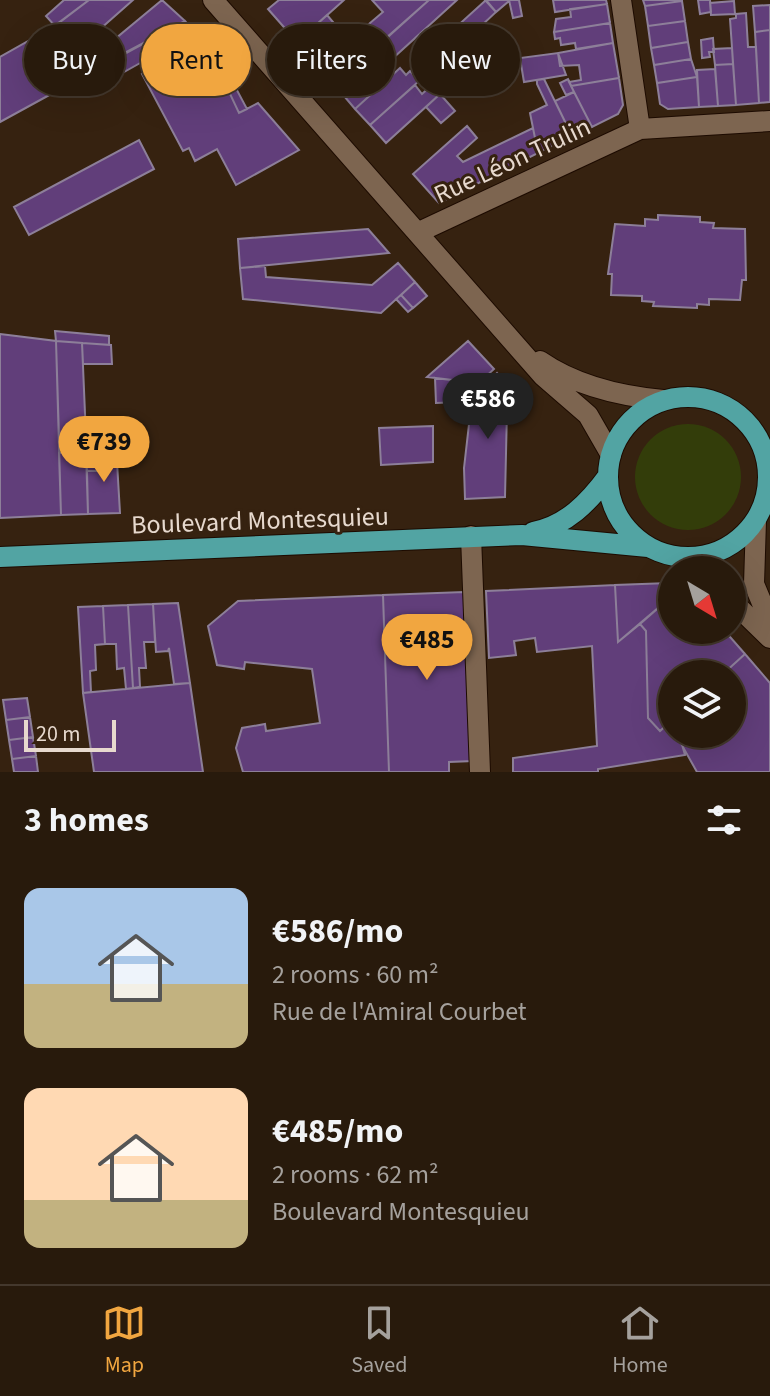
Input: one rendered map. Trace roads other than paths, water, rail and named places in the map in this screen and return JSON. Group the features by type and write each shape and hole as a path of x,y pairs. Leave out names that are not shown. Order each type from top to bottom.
{"main road":[{"path":"677,556 648,547 618,517 610,497 608,476 611,455 630,421 663,400 701,397 728,407 743,418 764,449 769,477 768,495 756,521 724,549 692,556"},
{"path":"743,418 770,423"},
{"name":"Boulevard Montesquieu","path":"522,535 549,528 568,517 587,502 608,476"},
{"name":"Boulevard Montesquieu","path":"0,557 522,535 648,547"}],"street":[{"path":"213,0 551,384 588,415 611,455"},
{"path":"621,0 640,129"},
{"name":"Rue Léon Trulin","path":"419,232 640,129 770,121"},
{"path":"518,343 568,377 627,395 663,400"},
{"path":"756,521 754,584 770,622"},
{"path":"471,536 480,772"},
{"path":"746,615 770,638"}]}
